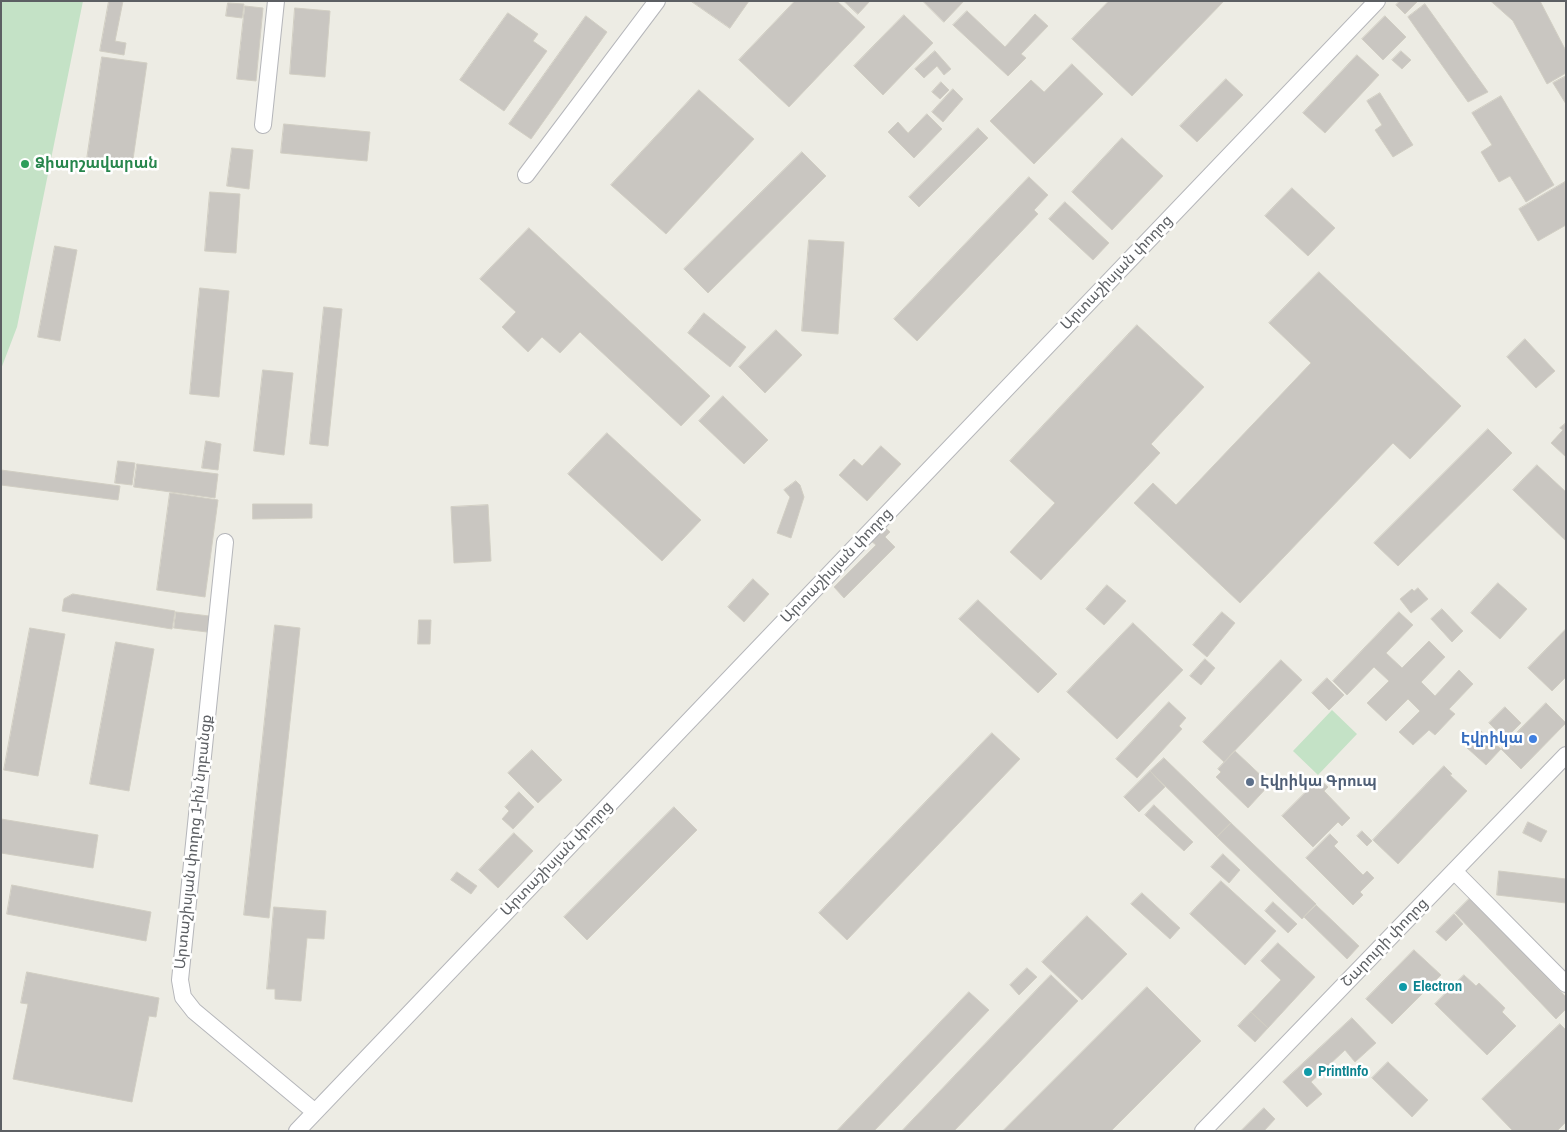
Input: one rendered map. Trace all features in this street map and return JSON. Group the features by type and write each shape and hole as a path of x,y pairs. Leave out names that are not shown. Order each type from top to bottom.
{"street":[{"path":"263,125 276,1"},
{"path":"526,175 657,1"},
{"name":"Արտաշիսյան փողոց","path":"297,1131 1377,1"},
{"name":"Արտաշիսյան փողոց 1-ին նրբանցք","path":"225,542 180,980 183,997 194,1011 315,1112"},
{"name":"Շարուրի փողոց","path":"1203,1131 1566,755"},
{"path":"1454,871 1566,984"}],"green space":[{"name":"Ձիարշավարան","path":"1,1 83,1 17,327 1,369"},
{"path":"1332,710 1357,734 1318,775 1293,751"}],"building":[{"path":"109,1 123,1 115,41 126,43 124,55 100,51"},
{"path":"691,1 749,1 730,28"},
{"path":"795,1 837,1 865,27 789,107 739,60"},
{"path":"844,1 870,1 858,14"},
{"path":"923,1 964,1 944,22"},
{"path":"1109,1 1224,1 1132,96 1072,39"},
{"path":"1400,1 1418,1 1405,14 1396,5"},
{"path":"1491,1 1540,1 1566,51 1566,73 1547,84 1513,21"},
{"path":"228,3 244,4 242,18 226,16"},
{"path":"1425,4 1488,92 1468,102 1408,17"},
{"path":"245,6 263,8 256,81 237,79"},
{"path":"295,8 330,11 325,77 290,74"},
{"path":"967,11 1005,47 1035,14 1048,26 1021,54 1026,58 1008,76 953,25"},
{"path":"508,13 538,34 533,41 547,51 504,111 460,80"},
{"path":"904,15 933,43 883,95 854,66"},
{"path":"586,16 607,32 531,139 509,124"},
{"path":"1385,16 1406,37 1383,60 1362,39"},
{"path":"935,51 951,69 944,75 937,66 924,78 915,69"},
{"path":"1401,51 1411,60 1402,69 1392,60"},
{"path":"1357,55 1379,75 1325,133 1303,113"},
{"path":"102,57 147,63 132,166 87,159"},
{"path":"1072,64 1103,94 1034,164 990,121 1031,80 1044,92"},
{"path":"1566,76 1566,104 1553,83"},
{"path":"1226,79 1243,95 1197,142 1180,126"},
{"path":"941,82 949,90 940,99 932,92"},
{"path":"953,89 963,99 943,122 932,112"},
{"path":"699,90 754,139 666,234 611,185"},
{"path":"1380,93 1413,145 1393,157 1375,130 1382,125 1367,101"},
{"path":"1501,96 1554,185 1526,202 1510,176 1499,182 1481,152 1492,145 1472,113"},
{"path":"927,114 942,129 914,158 888,132 898,122 908,133"},
{"path":"284,124 370,132 367,161 281,153"},
{"path":"978,128 988,138 919,207 909,197"},
{"path":"1122,138 1163,176 1112,230 1072,192"},
{"path":"232,148 253,150 249,189 227,186"},
{"path":"802,152 826,176 708,293 684,269"},
{"path":"1029,177 1048,195 1034,210 1038,214 917,341 894,319"},
{"path":"1565,182 1566,225 1538,241 1519,209"},
{"path":"1292,188 1335,228 1308,256 1265,216"},
{"path":"210,192 240,194 236,253 205,251"},
{"path":"1065,202 1109,243 1093,260 1049,219"},
{"path":"529,228 710,396 681,426 580,332 560,353 542,337 528,352 502,327 516,312 480,279"},
{"path":"809,240 844,242 838,334 802,331"},
{"path":"55,246 77,250 60,341 38,337"},
{"path":"1319,272 1461,406 1410,459 1393,443 1240,603 1134,503 1153,483 1176,505 1311,363 1269,323"},
{"path":"200,288 229,291 219,397 190,394"},
{"path":"324,307 342,309 328,446 310,444"},
{"path":"704,313 746,347 730,367 688,333"},
{"path":"1137,325 1204,387 1151,444 1160,453 1041,580 1010,552 1055,503 1010,461"},
{"path":"776,330 802,355 765,393 739,367"},
{"path":"1525,339 1555,371 1536,388 1507,357"},
{"path":"263,370 293,373 284,455 254,451"},
{"path":"723,396 768,440 744,464 699,421"},
{"path":"1566,423 1566,457 1551,443 1563,430 1560,428"},
{"path":"1488,429 1512,453 1398,566 1374,543"},
{"path":"607,433 701,520 662,561 568,474"},
{"path":"206,441 221,444 218,470 202,468"},
{"path":"881,446 901,464 867,501 839,475 854,459 862,466"},
{"path":"118,461 135,463 132,485 115,483"},
{"path":"137,464 218,474 215,498 134,487"},
{"path":"1537,465 1566,492 1566,541 1513,490"},
{"path":"1,470 120,486 118,500 1,485"},
{"path":"796,481 800,485 804,497 791,538 777,533 790,497 784,490"},
{"path":"170,493 218,500 205,597 157,590"},
{"path":"253,504 312,504 312,518 253,519"},
{"path":"488,505 491,561 454,563 451,507"},
{"path":"885,527 890,532 885,537 895,547 844,598 834,587 876,545 871,541"},
{"path":"753,579 769,594 744,622 728,607"},
{"path":"1498,583 1527,609 1500,639 1471,613"},
{"path":"1107,585 1126,601 1104,625 1086,609"},
{"path":"1418,588 1428,599 1411,613 1400,599 1412,589 1414,591"},
{"path":"73,594 175,611 172,629 62,611 64,599"},
{"path":"978,600 1057,674 1038,693 959,619"},
{"path":"1442,609 1463,631 1452,642 1431,619"},
{"path":"176,612 209,616 207,632 174,628"},
{"path":"1222,612 1235,623 1207,657 1193,645"},
{"path":"1399,612 1413,625 1386,653 1402,668 1429,641 1445,657 1421,682 1435,696 1459,670 1473,684 1449,709 1455,714 1435,735 1429,730 1413,745 1399,732 1420,711 1408,699 1386,721 1367,703 1389,681 1374,667 1347,695 1333,681"},
{"path":"419,620 431,620 430,644 418,644"},
{"path":"1133,623 1183,670 1117,739 1067,692"},
{"path":"275,625 300,628 269,918 244,915"},
{"path":"30,628 65,634 38,776 4,770"},
{"path":"1566,629 1566,677 1552,691 1528,668"},
{"path":"116,642 154,649 129,791 90,784"},
{"path":"1205,659 1215,668 1201,685 1190,676"},
{"path":"1281,660 1302,680 1224,762 1203,742"},
{"path":"1327,678 1344,695 1329,710 1312,693"},
{"path":"1169,702 1186,718 1179,726 1182,729 1137,778 1116,759"},
{"path":"1546,703 1566,723 1521,769 1501,749"},
{"path":"1505,707 1521,723 1505,739 1489,723"},
{"path":"1481,731 1501,749 1486,765 1466,747"},
{"path":"992,733 1020,759 847,940 819,913"},
{"path":"532,750 562,780 538,803 508,773"},
{"path":"1235,751 1270,784 1248,808 1216,777 1221,772 1218,769"},
{"path":"1164,758 1231,823 1217,837 1150,771"},
{"path":"1444,766 1452,774 1450,775 1467,791 1398,864 1373,840"},
{"path":"1150,771 1165,787 1139,812 1124,797"},
{"path":"1319,779 1328,787 1324,791 1350,818 1342,826 1338,822 1313,847 1282,816"},
{"path":"519,792 534,807 513,829 502,819 509,811 505,807"},
{"path":"1154,805 1193,842 1184,851 1145,815"},
{"path":"674,807 697,830 587,940 564,917"},
{"path":"1,819 98,835 93,868 1,853"},
{"path":"1528,822 1547,831 1541,842 1523,833"},
{"path":"1231,823 1316,904 1302,919 1217,837"},
{"path":"1362,831 1372,841 1367,846 1357,836"},
{"path":"514,833 533,851 498,888 479,870"},
{"path":"1330,834 1338,842 1334,846 1363,875 1367,871 1374,878 1360,892 1363,895 1353,905 1306,858"},
{"path":"1223,854 1240,870 1229,883 1211,867"},
{"path":"1499,871 1566,879 1566,903 1497,895"},
{"path":"457,872 477,886 471,894 451,880"},
{"path":"1221,881 1276,931 1245,965 1190,914"},
{"path":"12,885 151,912 146,941 7,914"},
{"path":"1142,893 1180,928 1170,939 1131,904"},
{"path":"1471,897 1566,997 1566,1009 1556,1019 1455,913"},
{"path":"1273,902 1297,924 1288,933 1265,911"},
{"path":"1316,905 1359,946 1347,959 1304,917"},
{"path":"274,907 326,911 324,939 307,938 301,1001 275,999 275,989 267,989"},
{"path":"1454,914 1463,924 1446,941 1436,932"},
{"path":"1087,916 1127,954 1082,1000 1042,962"},
{"path":"1278,943 1315,977 1268,1028 1251,1012 1281,980 1261,961"},
{"name":"Electron","path":"1414,950 1441,975 1392,1024 1366,999"},
{"path":"1027,968 1037,977 1019,995 1010,985"},
{"path":"27,972 159,998 156,1017 149,1016 132,1102 13,1079 28,1004 21,1003"},
{"path":"1051,975 1078,1001 954,1131 902,1131"},
{"path":"1464,975 1476,986 1479,983 1505,1008 1502,1012 1516,1026 1487,1055 1435,1004"},
{"path":"1147,987 1201,1041 1111,1131 1003,1131"},
{"path":"969,992 989,1010 874,1131 837,1131"},
{"path":"1251,1012 1268,1028 1255,1042 1238,1026"},
{"name":"PrintInfo","path":"1352,1018 1376,1043 1355,1062 1345,1050 1311,1082 1322,1094 1307,1107 1283,1082"},
{"path":"1560,1024 1566,1030 1566,1122 1557,1131 1513,1131 1482,1099"},
{"path":"1388,1062 1428,1100 1412,1117 1372,1078"},
{"path":"1264,1108 1275,1119 1264,1131 1241,1131"}],"place":[{"name":"Ձիարշավարան","path":"25,164"},
{"name":"Էվրիկա","path":"1533,739"},
{"name":"Էվրիկա Գրուպ","path":"1250,782"},
{"name":"Electron","path":"1403,987"},
{"name":"PrintInfo","path":"1308,1072"}]}
